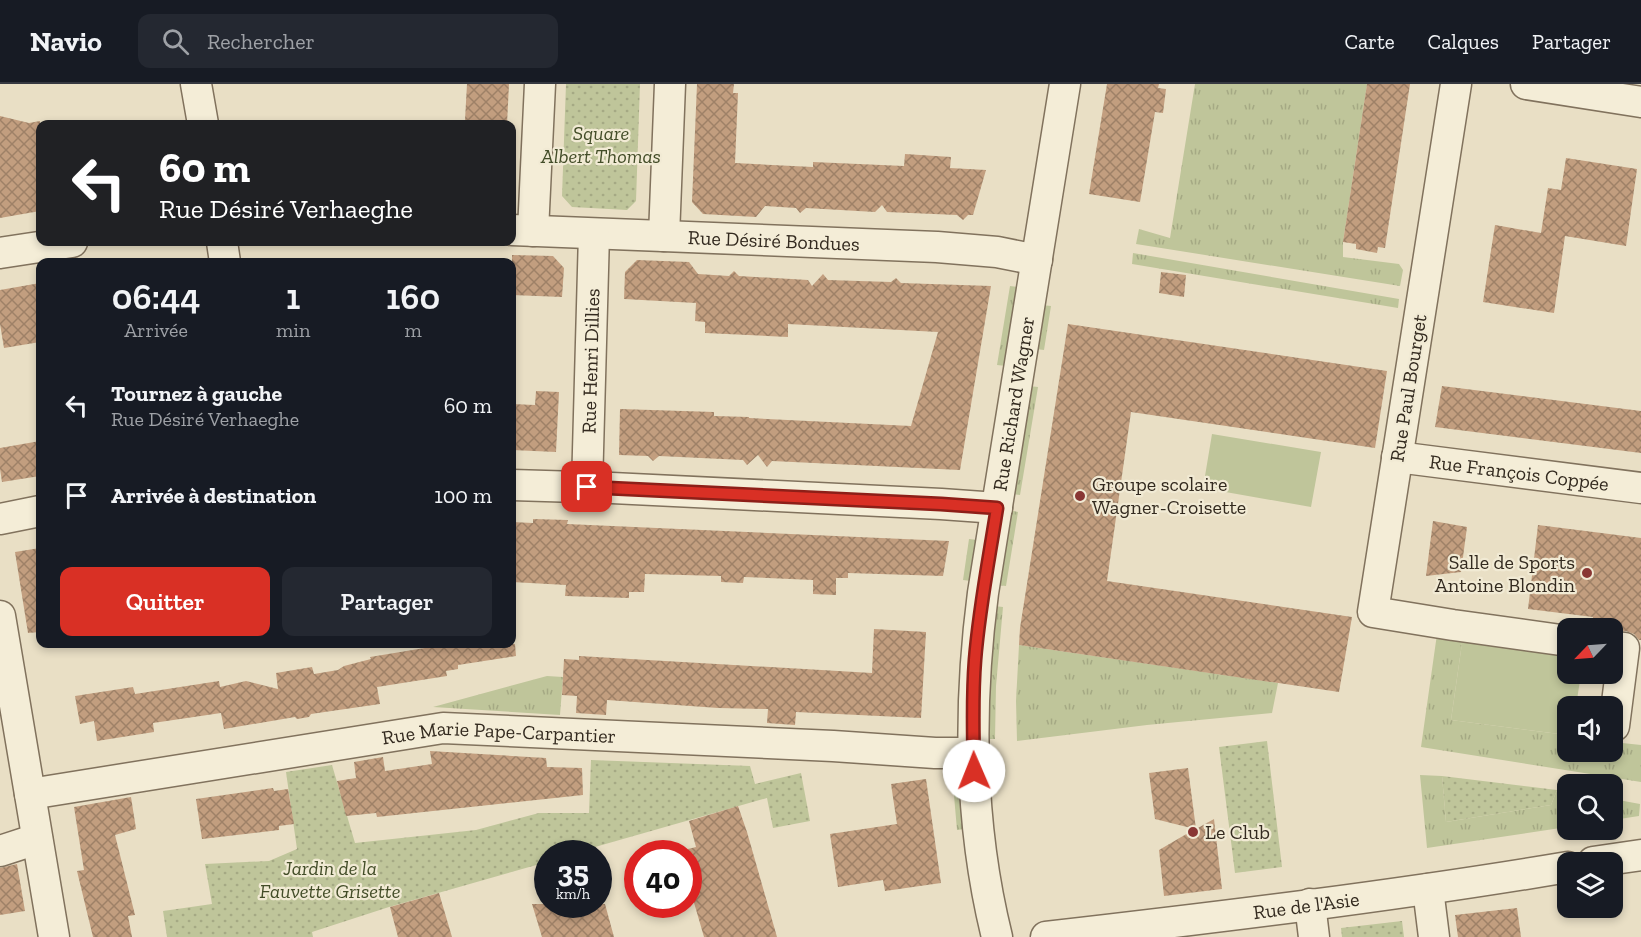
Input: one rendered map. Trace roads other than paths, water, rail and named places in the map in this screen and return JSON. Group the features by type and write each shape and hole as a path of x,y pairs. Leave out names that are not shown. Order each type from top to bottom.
{"street":[{"path":"196,84 202,120"},
{"path":"522,231 540,84"},
{"path":"664,236 670,84"},
{"name":"Rue Richard Wagner","path":"998,937 980,840 974,781 975,653 1065,84"},
{"name":"Rue Paul Bourget","path":"1456,84 1373,612 1557,639"},
{"path":"1526,84 1641,102"},
{"name":"Rue Désiré Bondues","path":"522,231 936,247 998,252 1037,260"},
{"name":"Rue Henri Dillies","path":"587,487 594,234"},
{"path":"0,254 48,246"},
{"name":"Rue François Coppée","path":"1397,457 1641,488"},
{"path":"516,485 997,508"},
{"path":"0,519 36,513"},
{"path":"0,616 54,937"},
{"name":"Rue Marie Pape-Carpantier","path":"30,794 443,728 973,753"},
{"path":"0,851 37,838"},
{"path":"1623,858 1641,855"},
{"name":"Rue de l'Asie","path":"1046,937 1149,931 1310,904 1557,869"},
{"path":"1428,888 1434,937"},
{"path":"1310,904 1314,937"}],"place":[{"name":"Groupe scolaire Wagner-Croisette","path":"1080,496"},
{"name":"Salle de Sports Antoine Blondin","path":"1587,573"},
{"name":"Le Club","path":"1193,832"}],"park label":[{"name":"Square Albert Thomas","path":"601,144"},
{"name":"Jardin de la Fauvette Grisette","path":"330,880"}]}
